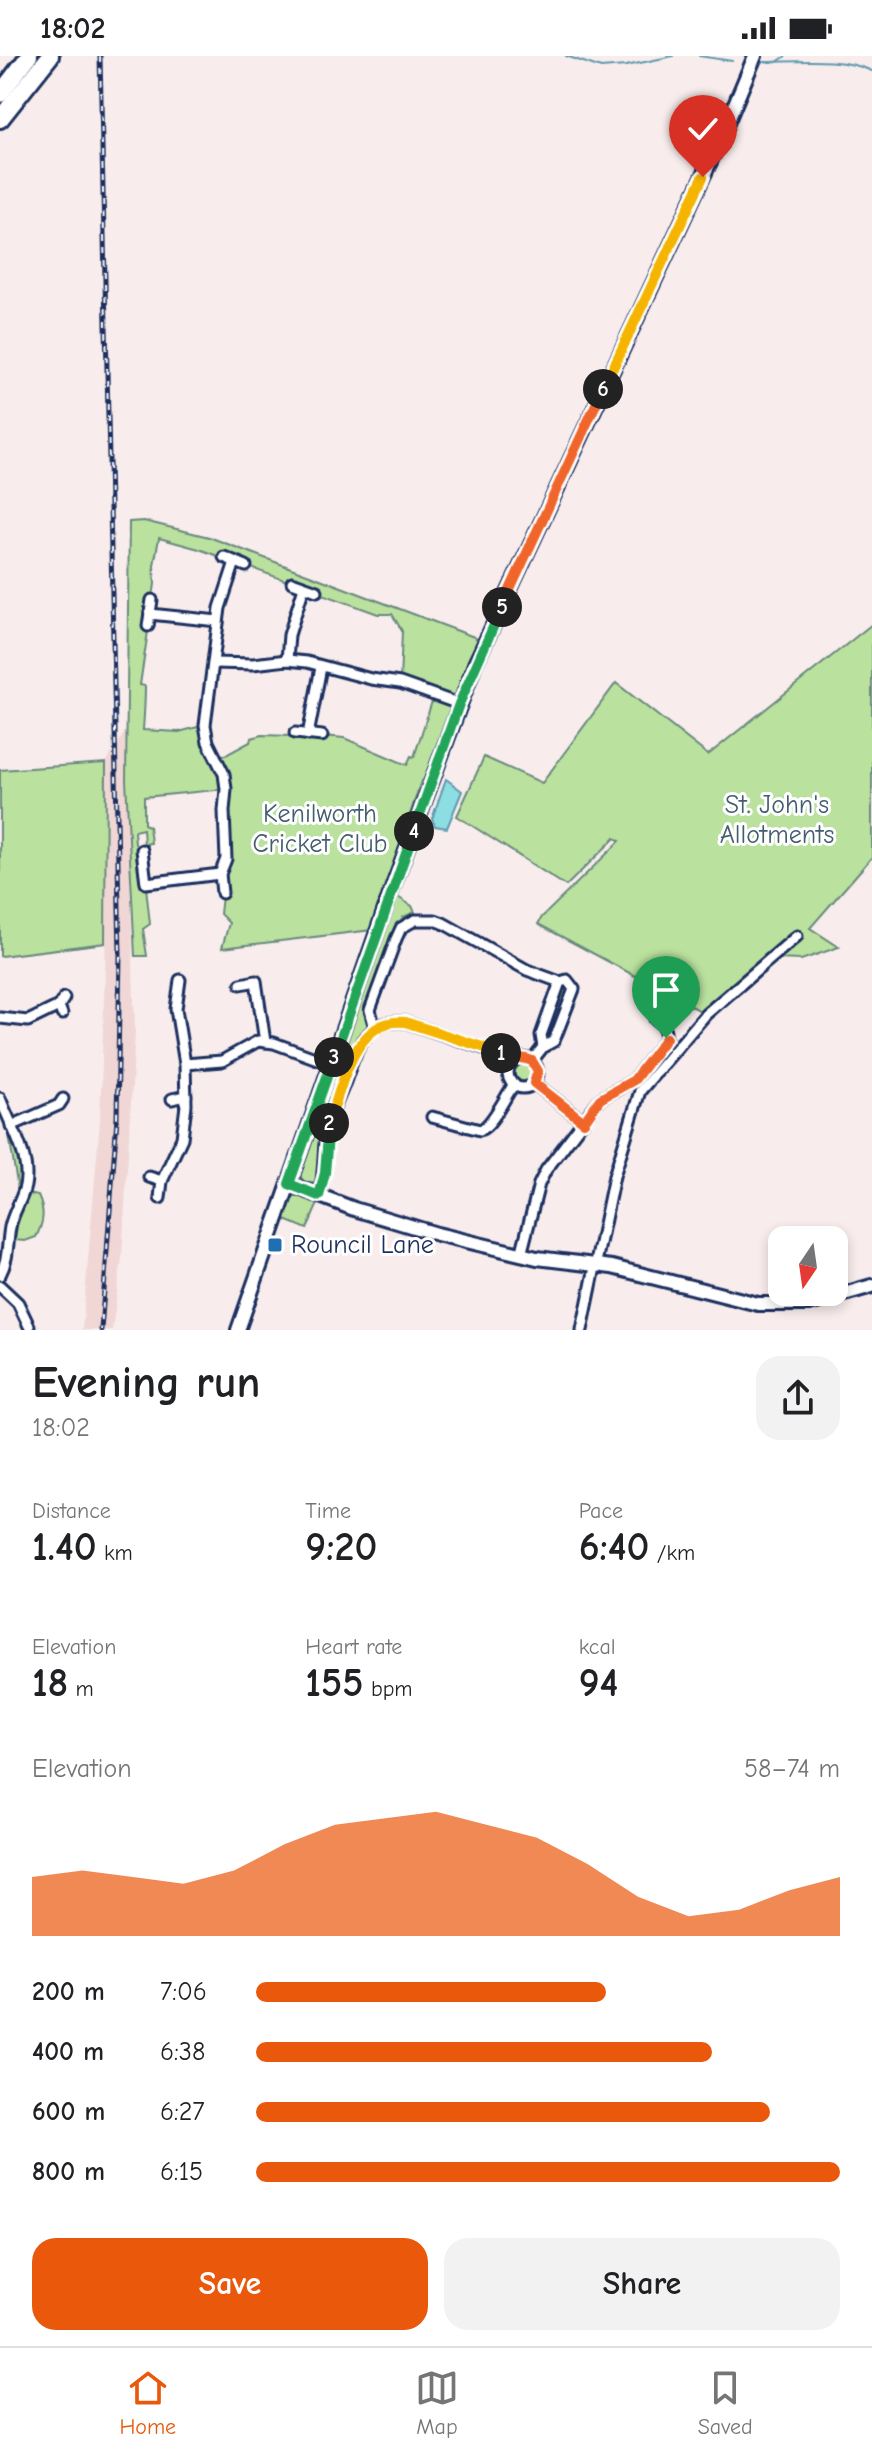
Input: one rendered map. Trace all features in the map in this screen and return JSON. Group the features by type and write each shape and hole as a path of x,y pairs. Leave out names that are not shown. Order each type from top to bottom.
{"highway":[{"path":"0,94 29,56"},
{"path":"0,119 50,56"}],"street":[{"path":"238,1330 459,704 484,644 717,147 755,56"},
{"path":"224,557 246,566"},
{"path":"222,893 220,874 226,859 226,789 224,774 208,742 205,725 218,621 235,562"},
{"path":"292,582 317,591"},
{"path":"287,660 289,635 304,587"},
{"path":"148,626 152,600"},
{"path":"150,614 218,621"},
{"path":"214,663 230,665 287,660 400,683 459,704"},
{"path":"308,735 321,667"},
{"path":"295,733 322,736"},
{"path":"142,850 148,895"},
{"path":"146,883 220,874"},
{"path":"375,1028 370,1010 401,928 415,920 435,920 527,970 560,982 571,982 574,989 554,1041 543,1047 532,1061"},
{"path":"582,1330 614,1176 640,1091 706,1014 797,936"},
{"path":"160,1198 162,1181 182,1138 186,1096 185,1064 176,1009 180,980"},
{"path":"241,984 261,980 265,1042"},
{"path":"543,1047 541,1035 560,982"},
{"path":"178,993 189,996"},
{"path":"0,1018 28,1021 62,1006"},
{"path":"521,1255 541,1178 600,1099 634,1080 666,1038 664,1026 655,1019"},
{"path":"319,1196 325,1173 329,1123 359,1043 375,1028 392,1021 405,1022 516,1059 532,1061 538,1071 534,1083 525,1087 514,1084 510,1079 508,1069 516,1059"},
{"path":"185,1064 222,1061 251,1044 265,1042 331,1064"},
{"path":"534,1083 584,1122"},
{"path":"432,1117 480,1130 486,1128 514,1084"},
{"path":"172,1099 186,1096"},
{"path":"0,1098 25,1159 26,1178 23,1195 10,1224 8,1255 0,1275"},
{"path":"11,1126 61,1106"},
{"path":"149,1177 162,1181"},
{"path":"289,1184 414,1228 521,1255 597,1265 770,1306 809,1304 872,1286"},
{"path":"0,1286 29,1314 29,1326"}],"shaded area":[{"path":"126,730 135,1032 122,1258 112,1330 82,1330 100,1120 106,937 106,763"}],"green space":[{"name":"Kenilworth Cricket Club","path":"144,521 209,537 474,637 484,644 432,778 421,781 372,930 222,948 229,923 220,914 226,859 226,789 144,797 144,824 149,826 151,843 144,844 143,829 134,831 135,844 142,850 150,924 143,929 147,956 135,956 126,780 129,522","holes":["159,538 199,549 378,614 392,614 402,631 400,683 434,695 414,757 411,756 407,765 344,738 295,733 291,736 262,735 251,738 250,742 226,755 216,754 205,725 179,732 143,730 145,686 140,685"]},
{"name":"St. John's Allotments","path":"872,624 872,857 810,928 839,947 801,960 775,959 710,1016 538,924 620,841 615,838 566,886 457,816 484,757 542,783 616,683 708,755"},
{"path":"106,763 105,943 0,956 0,770"},
{"path":"396,896 412,906 415,912 403,917 397,926 366,1013 368,1026 357,1036 323,1127 318,1180 311,1184 304,1182 299,1174 305,1155"},
{"path":"566,983 572,989 550,1040 545,1035 562,985"},
{"path":"519,1063 527,1063 532,1072 530,1079 519,1081 514,1076 514,1068"},
{"path":"9,1135 22,1163 18,1190"},
{"path":"29,1194 38,1196 40,1201 43,1212 41,1226 36,1237 25,1241 15,1240 19,1211"},
{"path":"296,1195 319,1201 307,1229 283,1219 291,1199"}],"water":[{"path":"446,779 462,791 447,828 435,826 432,819"}],"waterway":[{"path":"566,56 601,68 673,56"},
{"path":"699,56 732,61"},
{"path":"777,62 786,56"},
{"path":"760,62 846,63 872,71"}],"railway":[{"path":"100,56 120,954 117,1118 101,1330"}],"place":[{"name":"Rouncil Lane","path":"275,1245"}],"route":[{"path":"666,1038 634,1080 600,1099 584,1122 534,1083 538,1071 527,1058 516,1059 405,1022 392,1021 375,1028 359,1043 329,1123 325,1173 319,1196 289,1184 475,664 703,177"}]}
